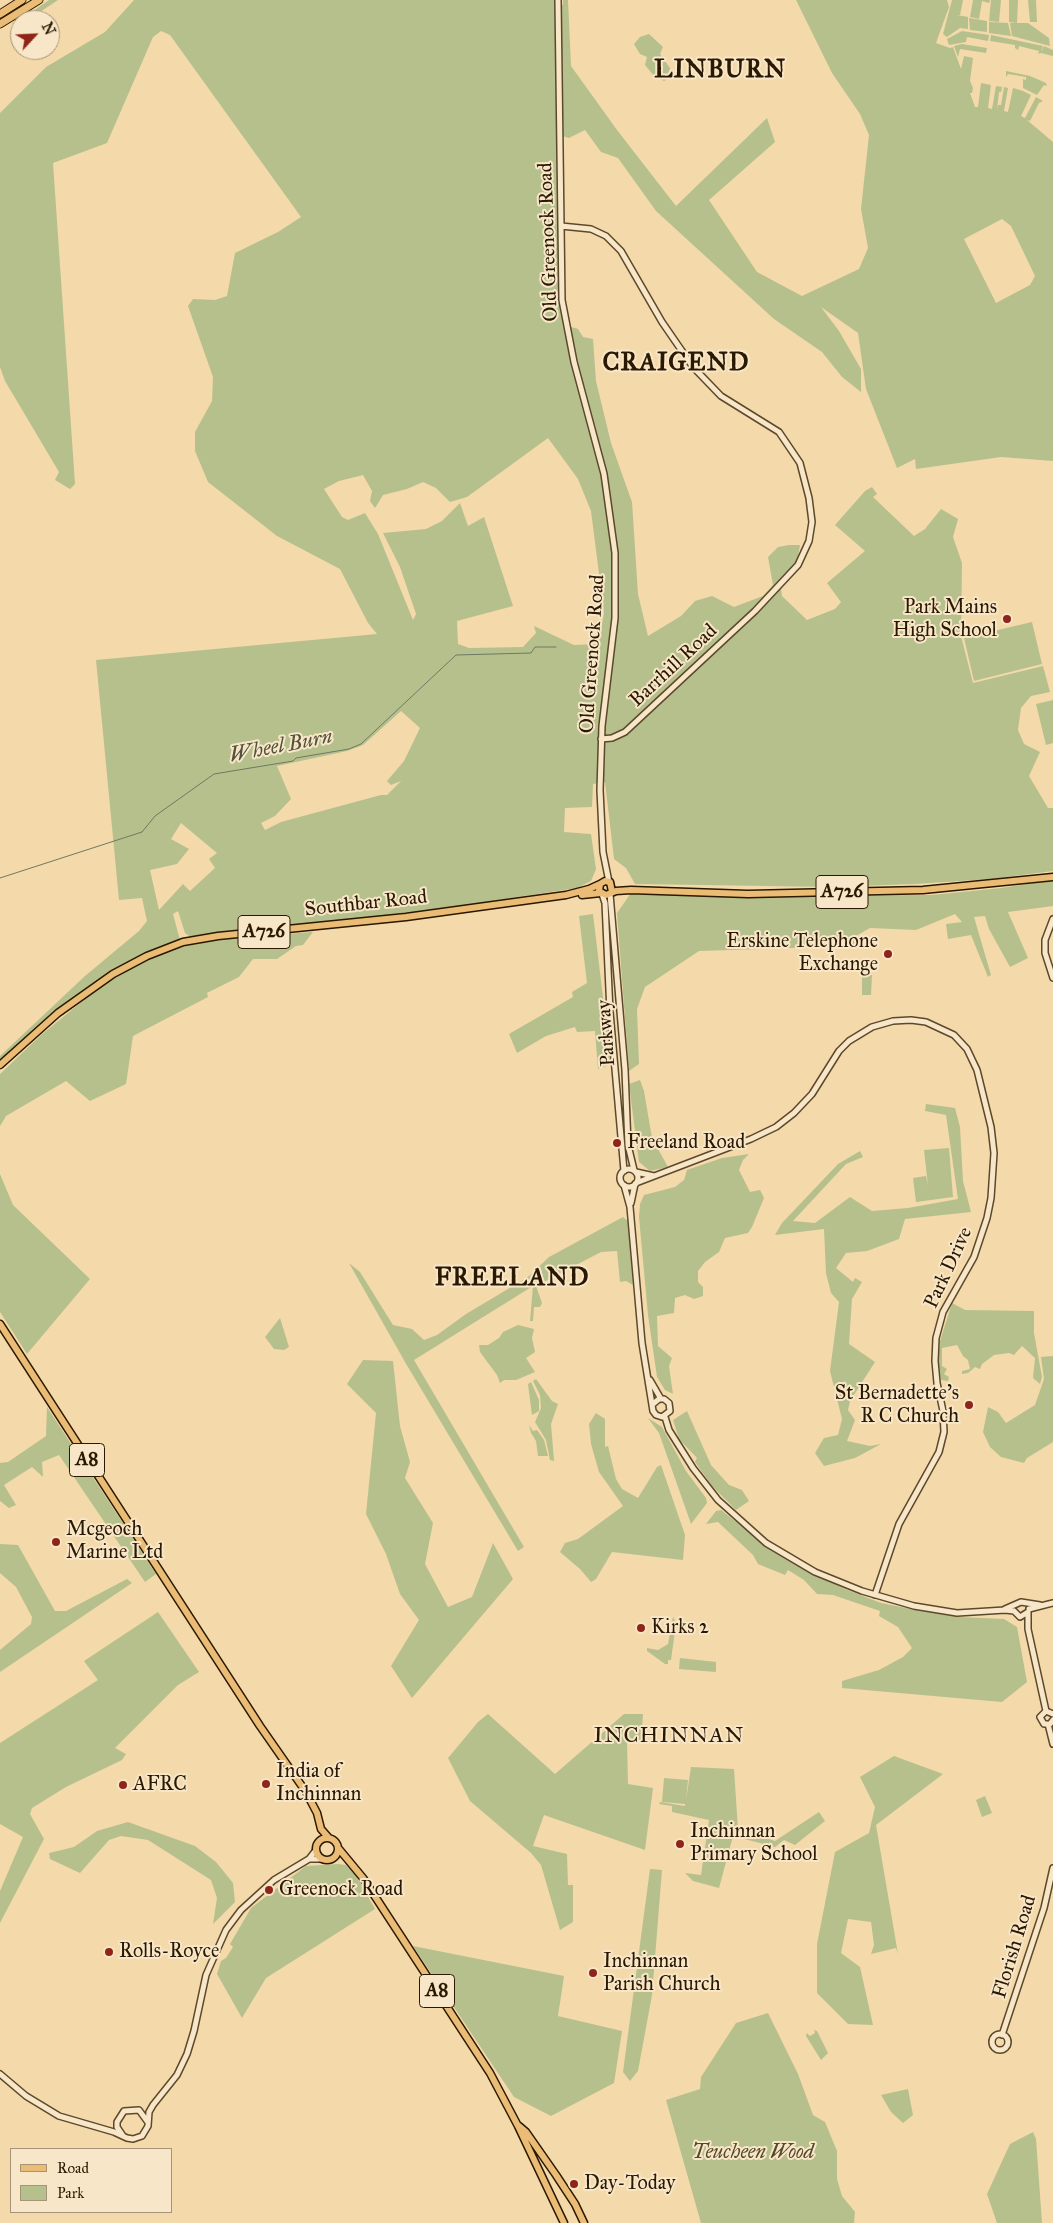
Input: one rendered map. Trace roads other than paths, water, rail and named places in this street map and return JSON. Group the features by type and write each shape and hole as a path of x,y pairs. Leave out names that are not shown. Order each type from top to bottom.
{"highway":[{"path":"0,14 22,0"},
{"path":"0,24 39,0"}],"main road":[{"name":"A726","path":"611,893 631,890 748,894 923,890 1053,877"},
{"name":"Southbar Road","path":"0,1065 58,1013 113,974 147,956 183,942 218,936 406,918 566,895 589,890 601,883 610,882"},
{"name":"A726","path":"610,882 631,890"},
{"path":"610,882 611,893"},
{"path":"601,883 602,893"},
{"name":"Southbar Road","path":"566,895 611,893"},
{"name":"A8","path":"0,1324 260,1726 306,1792 317,1813 321,1828 328,1837 336,1841 339,1850 347,1862 370,1888 490,2073 518,2126 564,2223"},
{"path":"321,1828 316,1850 322,1859 334,1858 347,1862"},
{"path":"318,1842 328,1837"},
{"path":"334,1858 339,1850"},
{"name":"A8","path":"518,2126 526,2132 557,2177 579,2211 584,2223"},
{"path":"546,2185 557,2177"}],"street":[{"name":"Old Greenock Road","path":"558,0 562,294 568,336 604,474 615,553 615,618 602,739 600,819 605,867 610,882"},
{"name":"Barrhill Road","path":"561,226 591,228 606,236 620,251 662,322 693,367 721,396 778,432 800,463 809,498 812,522 809,541 798,565 761,605 625,732 612,738 602,739"},
{"name":"Old Greenock Road","path":"601,883 605,867"},
{"name":"Parkway","path":"602,893 605,903 605,938 624,1171"},
{"name":"Parkway","path":"611,893 625,1070 628,1150 634,1171"},
{"path":"1053,919 1045,940 1045,953 1053,978"},
{"name":"Park Drive","path":"635,1183 751,1139 786,1120 818,1086 839,1051 850,1041 872,1027 893,1021 911,1020 936,1025 954,1035 967,1049 973,1059 985,1097 992,1136 994,1180 988,1218 970,1267 944,1312 936,1338 934,1361 943,1416 943,1441 930,1471 899,1524 875,1595"},
{"path":"654,1176 634,1171 624,1171 620,1178 630,1207 646,1370 654,1413 659,1417 665,1417"},
{"path":"630,1207 638,1177 634,1171"},
{"path":"624,1185 635,1183"},
{"path":"646,1370 651,1384 661,1399 667,1401 670,1406 670,1411 665,1417"},
{"path":"653,1404 661,1399"},
{"path":"665,1417 674,1438 713,1493 766,1543 815,1572 875,1595 914,1606 957,1613 1014,1609 1021,1602 1026,1611 1028,1629 1046,1711"},
{"path":"1014,1609 1017,1616 1040,1605 1053,1603"},
{"path":"1046,1711 1053,1714"},
{"path":"1046,1711 1041,1714 1040,1719 1044,1724 1050,1722 1053,1744"},
{"path":"0,2074 26,2096 49,2111 71,2121 133,2139 142,2136 146,2132 153,2105 176,2075 187,2054 206,1975 226,1930 257,1893 288,1870 309,1859 316,1850"},
{"path":"309,1859 322,1859"},
{"name":"Florish Road","path":"1002,2035 1044,1908 1053,1868"},
{"path":"105,2130 117,2122 124,2111 139,2110 153,2105"},
{"path":"139,2110 148,2121"},
{"path":"117,2122 117,2127 123,2136"}],"waterway":[{"name":"Wheel Burn","path":"0,878 142,832 155,816 214,774 293,761 296,758 349,749 361,744 456,655 531,653 535,647 556,647"}],"place":[{"name":"Park Mains High School","path":"1007,619"},
{"name":"Erskine Telephone Exchange","path":"888,954"},
{"name":"Freeland Road","path":"617,1143"},
{"name":"St Bernadette's R C Church","path":"969,1405"},
{"name":"Mcgeoch Marine Ltd","path":"56,1542"},
{"name":"Kirks 2","path":"641,1628"},
{"name":"India of Inchinnan","path":"266,1784"},
{"name":"AFRC","path":"123,1785"},
{"name":"Inchinnan Primary School","path":"680,1844"},
{"name":"Greenock Road","path":"269,1890"},
{"name":"Rolls-Royce","path":"109,1952"},
{"name":"Inchinnan Parish Church","path":"593,1973"},
{"name":"Day-Today","path":"574,2184"}],"district":[{"name":"LINBURN","path":"720,71"},
{"name":"CRAIGEND","path":"676,364"},
{"name":"FREELAND","path":"512,1279"},
{"name":"INCHINNAN","path":"669,1737"}],"park label":[{"name":"Teucheen Wood","path":"753,2153"}]}
